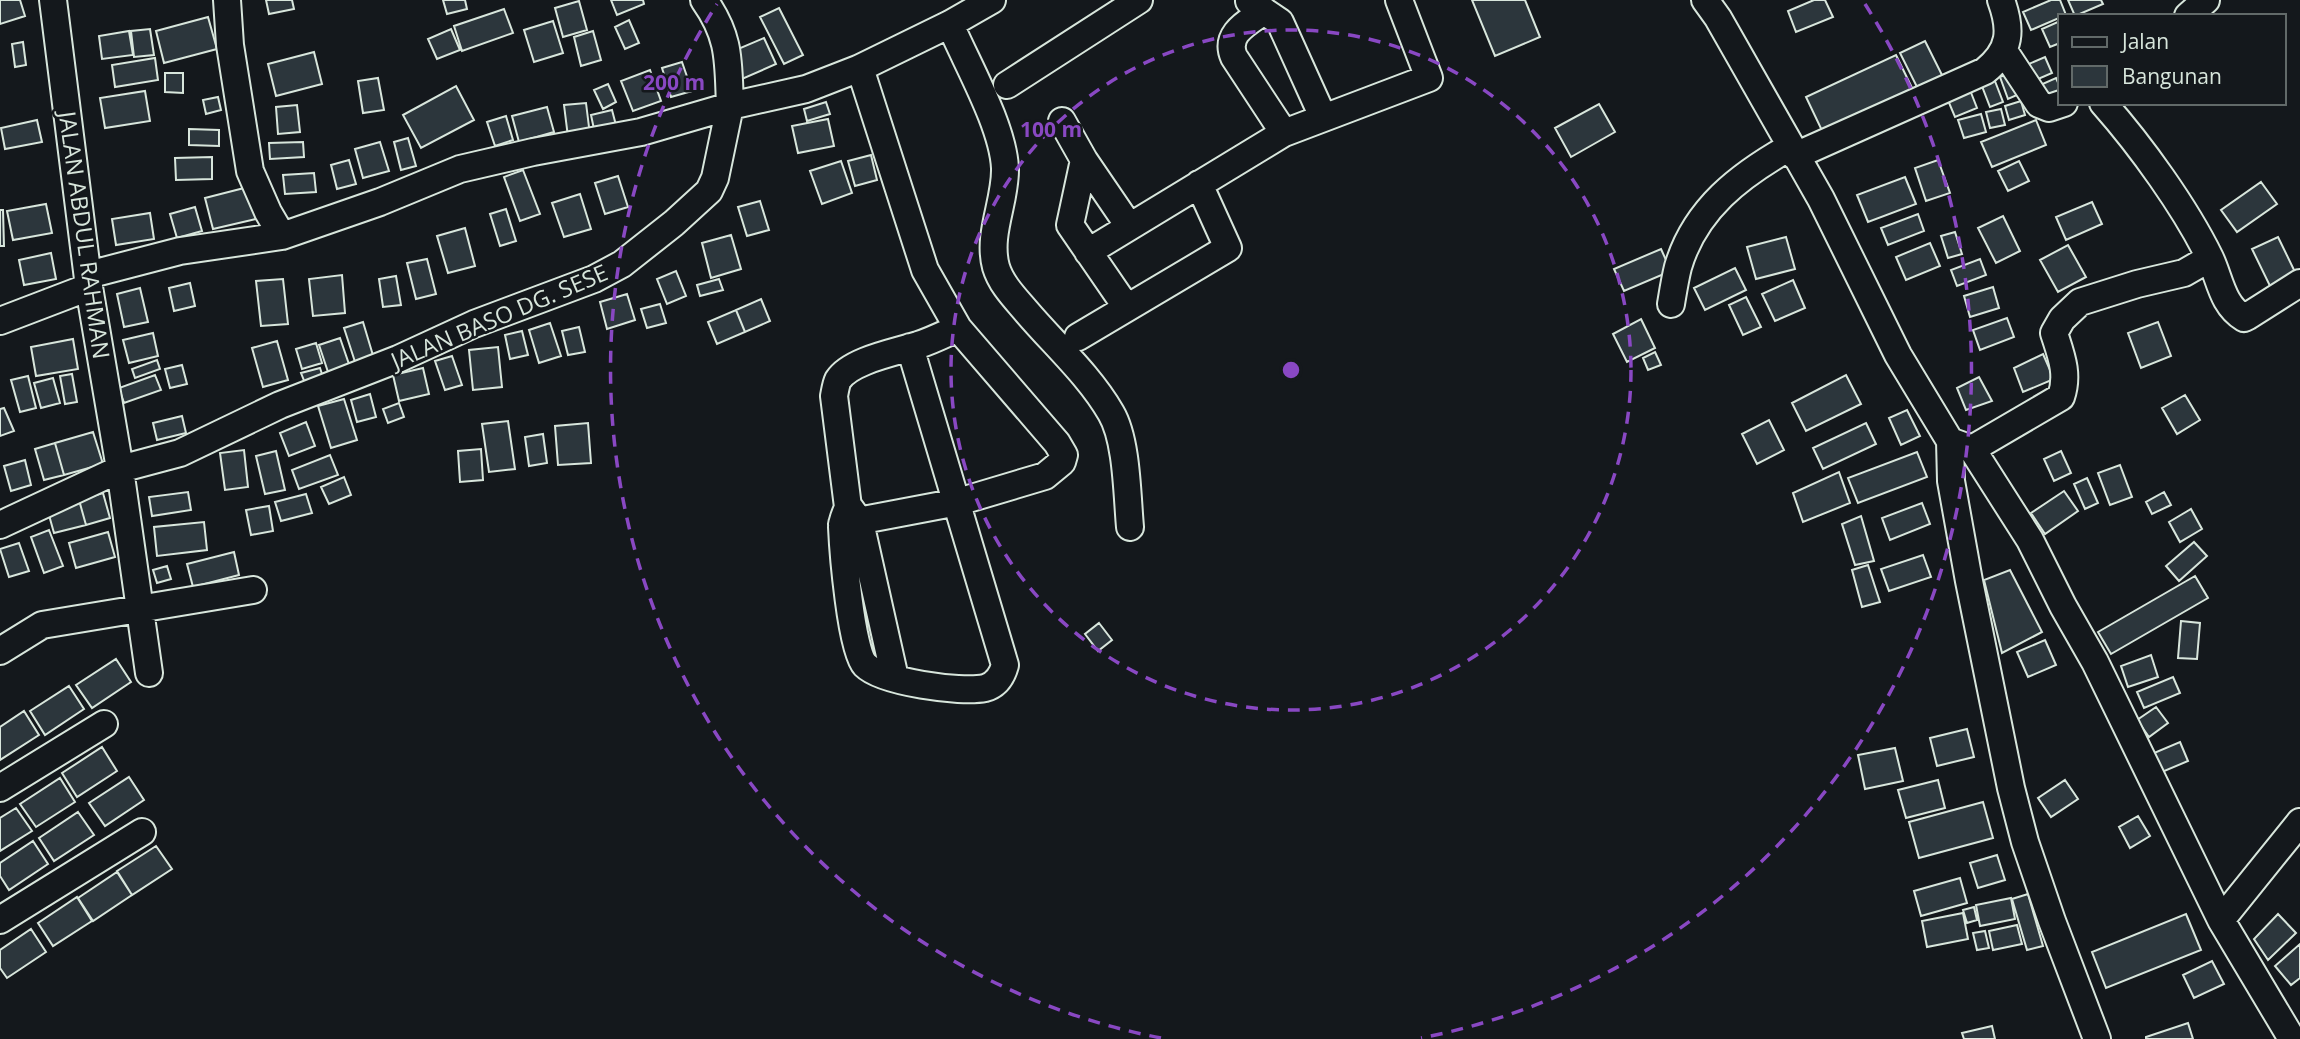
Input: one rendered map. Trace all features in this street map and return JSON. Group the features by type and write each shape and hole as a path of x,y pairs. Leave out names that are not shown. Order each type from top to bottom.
{"street":[{"name":"JALAN ABDUL RAHMAN","path":"53,0 88,281 120,468 149,673"},
{"path":"227,0 230,46 250,171 282,236"},
{"name":"JALAN BASO DG. SESE","path":"0,525 120,468 180,453 280,405 398,359 474,324 594,279 622,264 709,191 715,178 730,106 727,45 719,23 704,0"},
{"path":"0,321 88,281 180,251 282,236 380,202 460,169 641,132 730,106 806,89 860,68 950,24 992,0"},
{"path":"1007,85 1139,0"},
{"path":"1088,251 1284,133 1429,78 1399,0"},
{"path":"1705,0 1718,18 1821,199 1898,355 2030,540 2095,662 2221,920 2292,1039"},
{"path":"1671,304 1683,254 1713,203 1749,171 1985,71 2004,51 2008,38 2006,13 2001,0"},
{"path":"2190,14 2206,0"},
{"path":"1284,133 1231,49 1234,34 1256,5 1282,25 1323,117"},
{"path":"950,24 996,128 1004,156 1005,171 993,247 996,269 1007,289 1091,384 1112,414 1121,434 1130,527"},
{"path":"2004,51 2039,104 2049,108 2058,105"},
{"path":"850,517 958,502 1045,476 1062,462 1064,455 1057,443 958,328 925,270 860,68"},
{"path":"2104,105 2181,207 2210,258 2228,304 2244,318 2300,283"},
{"path":"1062,121 1083,160 1129,226"},
{"path":"1083,160 1070,225 1127,308"},
{"path":"1078,337 1228,248 1199,184"},
{"path":"2097,1039 2029,854 2011,788 1951,481 1961,445 2061,397 2066,382 2054,333 2062,318 2080,302 2184,273 2210,258"},
{"path":"911,347 1005,665 996,683 984,688 932,688 895,678 865,665 857,650 850,517 834,396 839,379 856,365 958,328"},
{"path":"850,517 895,678"},
{"path":"0,651 42,625 253,590"},
{"path":"0,788 104,724"},
{"path":"2221,920 2300,822"},
{"path":"0,920 142,832"}],"building":[{"path":"0,0 20,0 25,16 0,24"},
{"path":"266,0 292,0 294,9 269,14"},
{"path":"443,0 465,0 467,9 447,14"},
{"path":"611,0 643,0 644,4 617,15"},
{"path":"1472,0 1525,0 1540,37 1495,56"},
{"path":"1814,0 1825,0 1833,17 1796,32 1788,11"},
{"path":"2051,0 2060,0 2066,14 2058,14 2058,18 2031,30 2023,12"},
{"path":"2068,0 2101,0 2103,4 2080,14 2074,14"},
{"path":"579,1 587,30 563,37 555,8"},
{"path":"779,8 803,55 784,64 760,17"},
{"path":"504,9 513,33 462,51 454,26"},
{"path":"208,17 217,49 164,63 156,31"},
{"path":"629,20 639,43 625,49 615,27"},
{"path":"553,21 563,53 534,62 524,30"},
{"path":"2058,22 2058,44 2050,47 2042,29"},
{"path":"150,29 154,55 134,57 131,31"},
{"path":"451,29 460,50 437,59 428,39"},
{"path":"129,31 133,55 102,59 99,36"},
{"path":"593,31 601,60 581,66 574,37"},
{"path":"764,38 776,64 742,79 731,52"},
{"path":"1925,41 1945,81 1920,93 1900,53"},
{"path":"23,42 26,65 15,67 12,44"},
{"path":"314,52 322,84 276,96 268,64"},
{"path":"1896,55 1916,96 1826,139 1806,97"},
{"path":"2045,57 2052,73 2031,82 2024,66"},
{"path":"155,58 158,80 115,87 112,65"},
{"path":"682,62 692,91 671,97 662,68"},
{"path":"650,70 661,101 633,111 621,81"},
{"path":"165,73 183,73 183,93 165,92"},
{"path":"2009,73 2017,95 2008,99 2000,77"},
{"path":"1993,76 2003,102 1990,107 1980,81"},
{"path":"378,78 384,110 363,113 358,81"},
{"path":"2056,78 2058,95 2045,101 2038,86"},
{"path":"608,84 616,102 603,109 594,90"},
{"path":"456,86 474,120 421,148 403,115"},
{"path":"1970,90 1977,108 1955,117 1947,98"},
{"path":"145,91 150,121 105,128 100,98"},
{"path":"218,97 221,110 206,114 203,100"},
{"path":"2021,101 2025,115 2009,120 2005,106"},
{"path":"826,102 830,114 807,121 804,109"},
{"path":"586,103 590,135 568,137 564,105"},
{"path":"1599,104 1615,132 1571,157 1555,128"},
{"path":"297,105 300,132 278,134 276,107"},
{"path":"547,107 554,132 519,142 512,116"},
{"path":"2001,109 2005,125 1990,128 1986,112"},
{"path":"612,110 617,129 595,134 591,115"},
{"path":"1981,114 1986,132 1964,138 1958,120"},
{"path":"506,116 513,140 495,146 487,122"},
{"path":"828,119 834,146 798,153 792,126"},
{"path":"37,120 42,142 5,149 1,128"},
{"path":"2036,120 2046,145 1992,167 1981,142"},
{"path":"189,129 219,130 219,146 189,145"},
{"path":"408,138 416,166 401,170 394,142"},
{"path":"303,142 304,157 270,159 269,143"},
{"path":"380,142 389,171 363,178 355,149"},
{"path":"871,155 877,180 855,186 848,161"},
{"path":"212,157 212,179 176,180 175,158"},
{"path":"349,160 356,184 337,189 331,165"},
{"path":"1938,160 1950,193 1926,201 1915,168"},
{"path":"841,161 852,193 822,204 810,171"},
{"path":"2019,161 2029,181 2008,191 1998,171"},
{"path":"523,170 540,214 520,221 504,177"},
{"path":"314,173 316,192 285,194 283,175"},
{"path":"618,176 628,207 605,214 595,183"},
{"path":"1905,177 1916,204 1868,222 1857,195"},
{"path":"2261,182 2277,204 2237,232 2221,210"},
{"path":"248,187 256,219 213,229 205,198"},
{"path":"580,194 591,229 564,237 552,203"},
{"path":"760,201 769,230 747,236 738,207"},
{"path":"2092,202 2102,224 2066,240 2056,217"},
{"path":"46,204 52,233 13,240 7,211"},
{"path":"195,207 202,231 177,238 170,214"},
{"path":"506,209 516,241 500,246 490,214"},
{"path":"0,210 3,210 4,246 0,246"},
{"path":"150,213 154,239 116,245 112,219"},
{"path":"1918,214 1924,231 1888,245 1881,228"},
{"path":"2003,216 2020,251 1996,263 1978,228"},
{"path":"465,228 475,266 448,273 437,236"},
{"path":"1955,232 1962,254 1948,258 1941,236"},
{"path":"731,235 741,269 711,278 702,243"},
{"path":"1786,237 1795,269 1756,279 1747,247"},
{"path":"2278,237 2296,274 2270,286 2252,249"},
{"path":"1930,243 1940,266 1906,280 1896,257"},
{"path":"2068,245 2086,277 2058,292 2040,260"},
{"path":"1661,249 1671,271 1624,291 1614,269"},
{"path":"51,253 56,279 24,285 19,260"},
{"path":"427,259 436,294 416,299 407,263"},
{"path":"1980,259 1986,275 1957,286 1951,270"},
{"path":"1735,268 1746,290 1705,310 1694,288"},
{"path":"676,271 686,296 667,304 657,279"},
{"path":"342,275 345,313 313,316 309,279"},
{"path":"396,276 401,305 383,307 379,279"},
{"path":"283,279 288,324 261,326 256,281"},
{"path":"719,279 723,290 700,296 697,285"},
{"path":"1793,280 1805,308 1775,321 1762,294"},
{"path":"190,283 195,306 174,311 169,288"},
{"path":"1993,287 1999,308 1970,317 1964,296"},
{"path":"140,288 148,322 124,327 117,294"},
{"path":"627,294 635,320 607,329 600,302"},
{"path":"1746,297 1761,327 1743,335 1729,305"},
{"path":"761,299 770,321 745,332 736,310"},
{"path":"660,304 666,323 647,328 641,309"},
{"path":"736,310 745,332 717,344 708,322"},
{"path":"2007,318 2014,337 1980,350 1973,330"},
{"path":"1641,319 1655,348 1627,362 1613,334"},
{"path":"363,322 375,362 357,368 344,328"},
{"path":"2158,322 2171,356 2141,368 2128,333"},
{"path":"550,323 561,356 539,363 529,330"},
{"path":"579,327 585,352 568,355 562,331"},
{"path":"522,331 528,355 510,359 505,335"},
{"path":"153,333 158,356 129,363 123,340"},
{"path":"340,338 351,370 330,378 319,345"},
{"path":"73,339 78,369 36,376 31,347"},
{"path":"277,341 288,380 263,387 252,348"},
{"path":"316,343 322,363 302,369 296,349"},
{"path":"498,347 502,387 473,390 469,350"},
{"path":"1655,352 1661,365 1648,370 1643,358"},
{"path":"2043,354 2054,379 2023,392 2014,368"},
{"path":"452,356 462,385 445,390 435,361"},
{"path":"157,360 160,369 135,378 132,369"},
{"path":"182,365 187,384 170,388 165,369"},
{"path":"320,368 323,377 305,383 301,373"},
{"path":"423,368 429,394 399,401 393,375"},
{"path":"72,374 77,402 65,404 60,376"},
{"path":"155,375 161,390 124,403 119,388"},
{"path":"1846,375 1861,404 1806,431 1792,403"},
{"path":"28,376 36,408 20,412 11,380"},
{"path":"1979,377 1992,401 1966,410 1957,388"},
{"path":"53,378 60,403 41,408 34,383"},
{"path":"370,394 376,417 357,422 351,400"},
{"path":"2185,395 2200,420 2177,434 2162,408"},
{"path":"344,399 357,440 331,448 318,406"},
{"path":"399,403 404,417 388,423 383,409"},
{"path":"4,408 14,431 0,436 0,409"},
{"path":"1907,410 1920,436 1901,445 1889,418"},
{"path":"182,416 186,433 157,440 153,423"},
{"path":"1769,420 1784,450 1757,464 1742,434"},
{"path":"508,421 515,469 489,472 482,424"},
{"path":"306,422 315,446 289,456 280,433"},
{"path":"588,423 591,463 558,465 555,426"},
{"path":"1866,423 1876,444 1823,469 1813,448"},
{"path":"93,432 103,464 64,475 55,443"},
{"path":"543,434 547,463 529,466 525,437"},
{"path":"55,443 64,475 44,480 35,449"},
{"path":"481,449 483,480 460,482 458,451"},
{"path":"244,450 248,487 225,490 220,453"},
{"path":"276,451 285,490 265,494 256,456"},
{"path":"2061,451 2071,473 2054,481 2044,459"},
{"path":"1917,452 1927,477 1858,503 1848,478"},
{"path":"330,455 338,475 299,489 292,470"},
{"path":"25,460 31,485 11,491 4,466"},
{"path":"2120,465 2132,497 2110,505 2098,473"},
{"path":"1839,472 1850,503 1803,522 1793,493"},
{"path":"344,477 351,495 329,504 321,487"},
{"path":"2087,478 2098,503 2085,509 2074,484"},
{"path":"2064,491 2078,511 2045,534 2031,513"},
{"path":"188,492 191,510 152,516 149,497"},
{"path":"2164,492 2171,505 2152,514 2146,502"},
{"path":"103,493 110,518 86,525 79,500"},
{"path":"306,494 312,513 281,521 275,502"},
{"path":"79,500 86,525 54,533 47,508"},
{"path":"1922,503 1930,524 1890,540 1882,518"},
{"path":"269,506 273,531 251,535 246,510"},
{"path":"2191,509 2202,529 2180,542 2169,522"},
{"path":"1861,516 1874,561 1855,565 1842,524"},
{"path":"204,522 207,550 157,556 154,527"},
{"path":"49,530 63,566 44,573 31,537"},
{"path":"108,532 115,557 76,568 69,543"},
{"path":"2194,542 2207,556 2179,581 2166,566"},
{"path":"19,543 29,571 9,577 0,549"},
{"path":"234,552 239,575 193,587 187,564"},
{"path":"1923,555 1931,577 1889,591 1881,569"},
{"path":"1868,565 1880,602 1862,607 1852,570"},
{"path":"167,566 171,579 157,583 153,570"},
{"path":"2010,570 2042,632 2002,653 1984,580"},
{"path":"2195,576 2208,598 2111,654 2098,632"},
{"path":"2181,621 2200,623 2197,659 2178,658"},
{"path":"1099,623 1112,640 1098,651 1085,634"},
{"path":"2045,640 2056,665 2028,677 2017,652"},
{"path":"2151,655 2158,677 2128,687 2121,666"},
{"path":"116,659 131,682 92,708 76,685"},
{"path":"2173,677 2180,693 2144,708 2137,692"},
{"path":"69,686 84,709 45,735 30,711"},
{"path":"2156,707 2168,723 2149,737 2137,720"},
{"path":"24,711 39,735 0,760 0,727"},
{"path":"1967,729 1974,757 1937,766 1930,738"},
{"path":"2180,742 2188,761 2162,772 2154,753"},
{"path":"102,747 117,771 77,797 62,773"},
{"path":"1895,748 1903,781 1865,789 1858,755"},
{"path":"129,777 144,800 105,826 89,803"},
{"path":"60,778 75,802 36,827 20,804"},
{"path":"1938,780 1945,808 1906,818 1898,790"},
{"path":"2065,780 2078,799 2051,817 2038,798"},
{"path":"1983,802 1993,838 1919,858 1909,822"},
{"path":"16,808 32,831 0,851 0,818"},
{"path":"78,812 94,835 54,861 39,838"},
{"path":"2138,816 2150,836 2130,848 2119,827"},
{"path":"33,841 48,864 9,890 0,876 0,863"},
{"path":"156,846 172,869 132,895 117,871"},
{"path":"1997,855 2005,880 1978,888 1970,863"},
{"path":"117,872 132,895 93,921 78,898"},
{"path":"1960,878 1967,903 1921,916 1914,891"},
{"path":"2028,894 2043,946 2027,950 2012,899"},
{"path":"77,897 92,921 53,946 38,923"},
{"path":"2011,898 2015,919 1980,926 1976,905"},
{"path":"1974,907 1977,920 1967,923 1963,910"},
{"path":"1963,913 1968,939 1927,947 1922,921"},
{"path":"2186,914 2201,950 2106,988 2092,952"},
{"path":"2278,914 2296,933 2268,960 2254,939"},
{"path":"2017,925 2022,944 1993,950 1989,931"},
{"path":"31,929 46,952 7,978 0,968 0,950"},
{"path":"1985,931 1989,948 1977,950 1973,933"},
{"path":"2300,944 2300,978 2291,985 2275,966"},
{"path":"2212,961 2224,984 2194,998 2183,975"},
{"path":"2188,1023 2193,1039 2146,1039 2146,1037"},
{"path":"1992,1026 1995,1039 1964,1039 1962,1033"}]}
